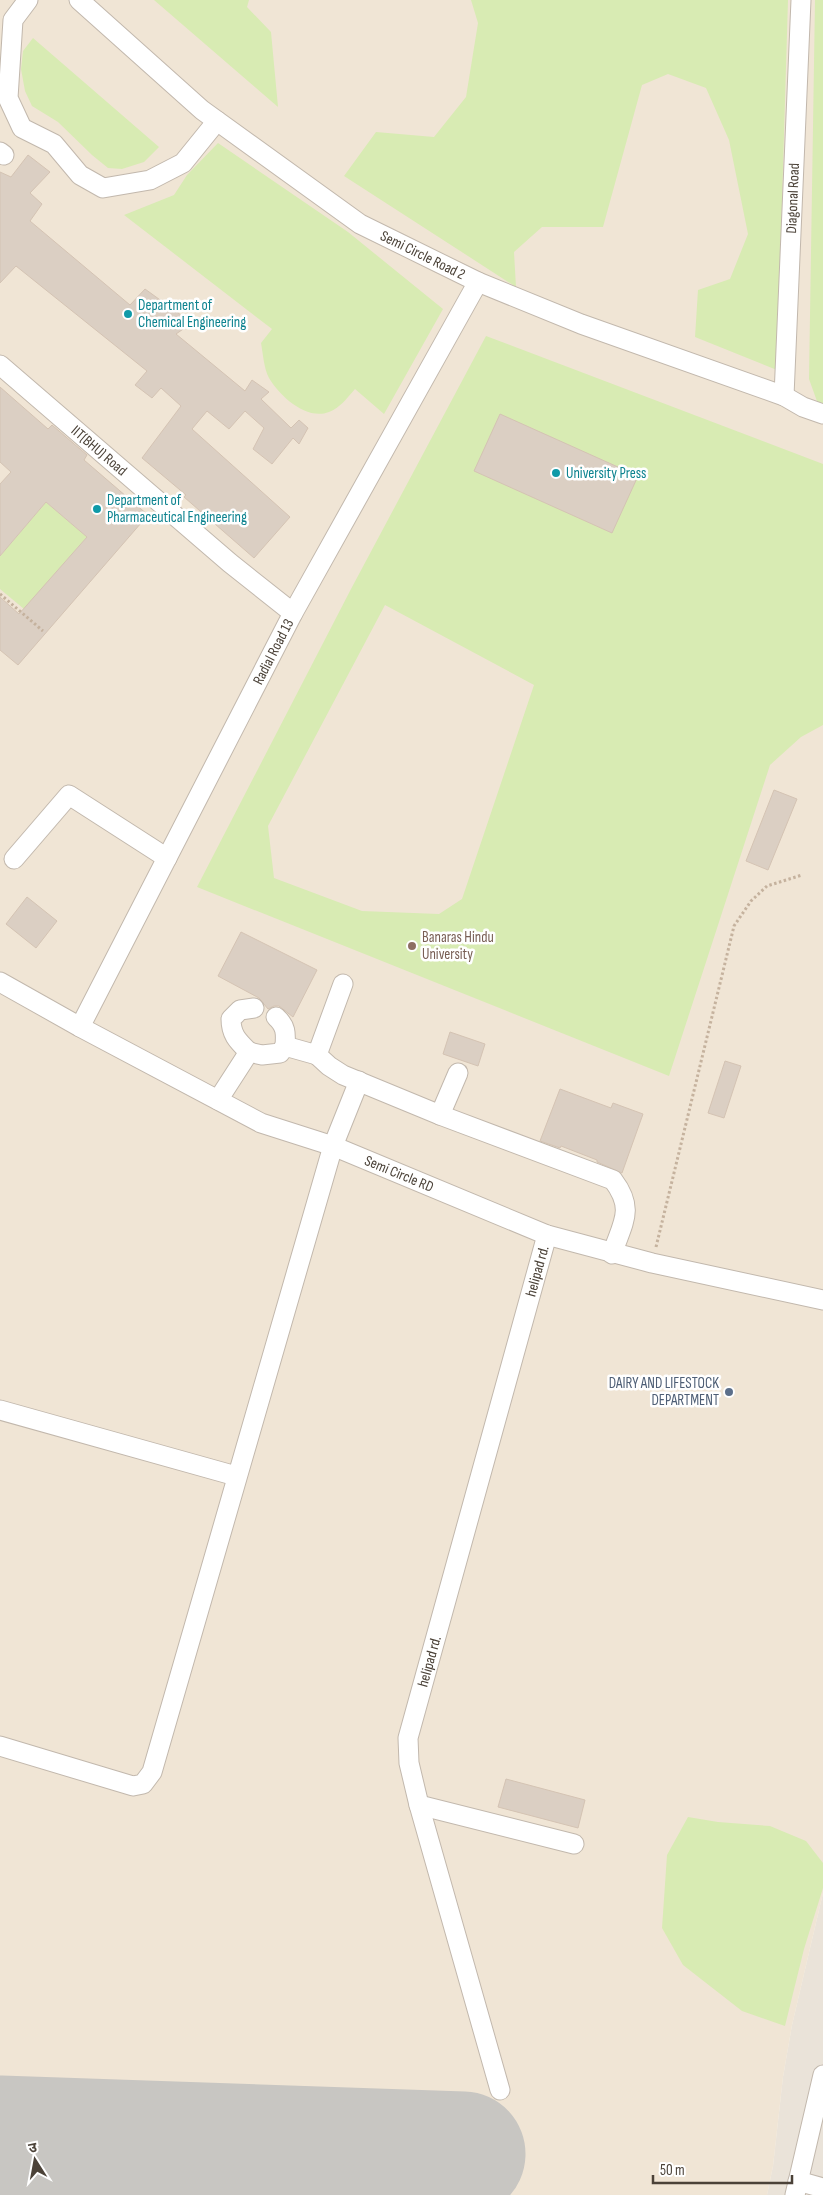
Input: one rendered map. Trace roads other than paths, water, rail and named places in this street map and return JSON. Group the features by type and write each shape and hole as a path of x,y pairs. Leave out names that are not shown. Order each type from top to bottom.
{"street":[{"path":"28,0 13,20 8,98 22,128 54,144 80,175 103,188 150,180 183,163 217,121"},
{"name":"Semi Circle Road 2","path":"79,0 202,110 360,224 478,282 581,324 784,396 803,407 823,414"},
{"name":"Diagonal Road","path":"784,396 801,0"},
{"name":"Radial Road 13","path":"80,1027 293,613 478,282"},
{"name":"IIT(BHU) Road","path":"0,365 230,563 293,613"},
{"path":"14,859 69,796 167,858"},
{"name":"Semi Circle RD","path":"0,982 80,1027 261,1123 333,1146 547,1234 612,1254 823,1300"},
{"path":"317,1055 343,984"},
{"path":"254,1008 240,1010 231,1019 231,1029 235,1038 249,1052 262,1055 280,1053 285,1046 286,1034 284,1024 276,1017"},
{"path":"285,1046 317,1055 329,1066 359,1081 440,1115 613,1180 623,1194 627,1210 612,1254"},
{"path":"218,1100 249,1052"},
{"path":"440,1115 458,1073"},
{"path":"0,1746 133,1786 143,1784 152,1772 236,1476 333,1146 359,1081"},
{"name":"helipad rd.","path":"500,2090 409,1763 408,1738 547,1234"},
{"path":"0,1410 236,1476"},
{"path":"420,1805 574,1844"},
{"path":"823,2075 820,2106 797,2188 823,2188"}],"place":[{"name":"Department of Chemical Engineering","path":"128,314"},
{"name":"University Press","path":"556,473"},
{"name":"Department of Pharmaceutical Engineering","path":"97,509"},
{"name":"Banaras Hindu University","path":"412,946"},
{"name":"DAIRY AND LIFESTOCK DEPARTMENT","path":"729,1392"}]}
